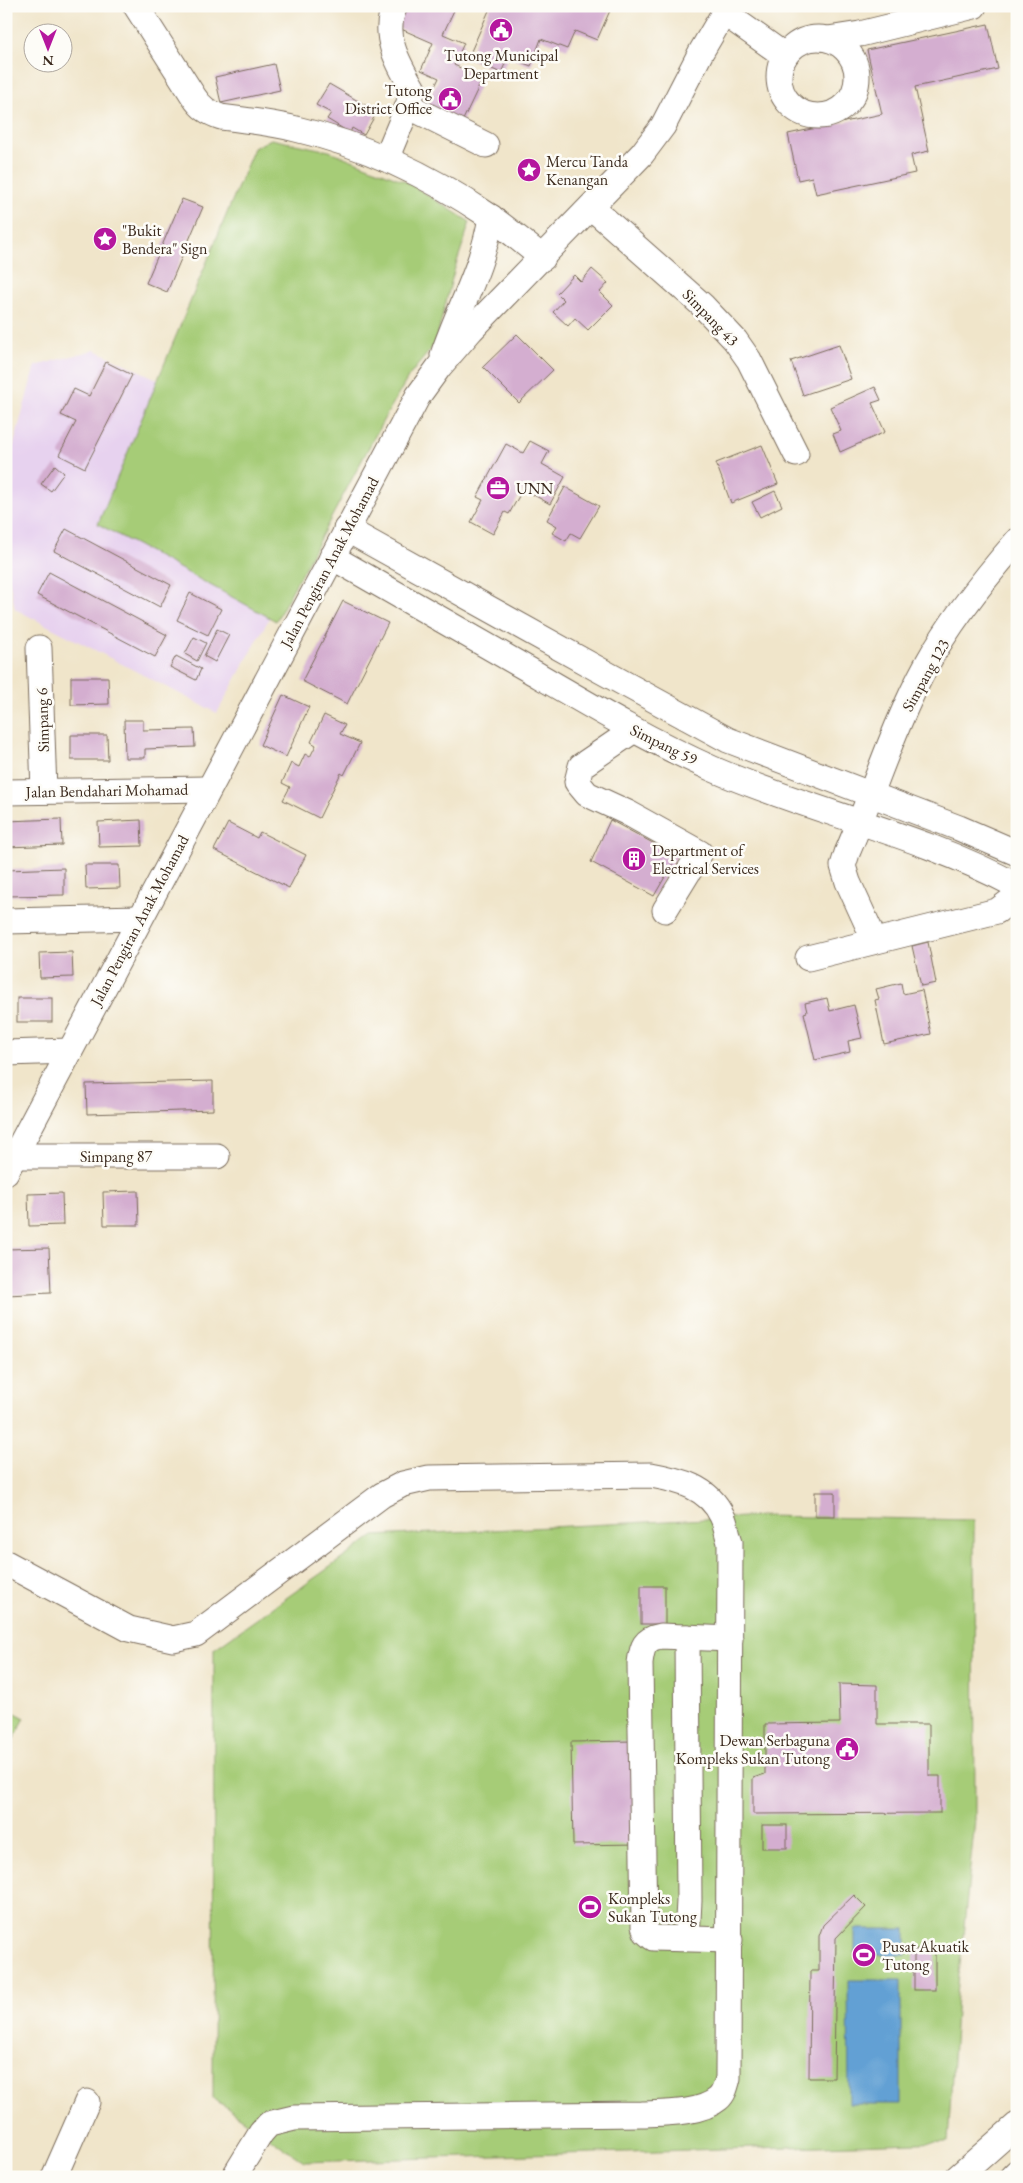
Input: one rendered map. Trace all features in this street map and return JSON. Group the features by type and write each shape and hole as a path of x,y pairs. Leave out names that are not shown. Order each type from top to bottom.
{"street":[{"path":"136,6 199,105 210,114 294,128 344,142 386,159 462,198 491,217 543,258"},
{"path":"386,159 413,89 399,65 389,36 390,17 395,6"},
{"path":"828,39 840,44 850,54 856,65 858,78 855,91 848,102 838,111 826,116 812,116 800,112 789,104 782,93 778,80 779,68 793,46 804,40 828,39 860,34 974,6"},
{"path":"726,9 785,56"},
{"name":"Jalan Pengiran Anak Mohamad","path":"11,1164 208,789 418,396 439,367 471,330 642,154 663,126 726,9"},
{"path":"408,106 486,145"},
{"name":"Simpang 43","path":"591,207 702,305 735,340 749,360 796,454"},
{"path":"439,367 452,327 482,259 491,217"},
{"name":"Simpang 59","path":"346,529 728,740 1017,852"},
{"name":"Simpang 123","path":"876,941 848,882 843,866 896,728 928,663 986,578 1017,541"},
{"name":"Simpang 59","path":"332,557 634,730 713,768 785,797 948,854 990,871 1017,886"},
{"name":"Simpang 6","path":"39,648 44,791"},
{"path":"634,730 580,766 577,782 587,794 700,853 665,910"},
{"name":"Jalan Bendahari Mohamad","path":"6,792 208,789"},
{"path":"808,958 997,911 1017,896"},
{"path":"6,921 140,918"},
{"path":"6,1053 70,1051"},
{"name":"Simpang 87","path":"11,1164 217,1156"},
{"path":"6,1562 129,1630 173,1639 196,1634 382,1495 403,1484 429,1478 651,1474 680,1480 705,1493 722,1515 730,1542 730,1940 728,2078 726,2088 720,2098 701,2108 641,2114 288,2119 269,2124 261,2132 234,2177"},
{"path":"687,1637 689,1901 687,1938"},
{"path":"730,1639 652,1638 645,1641 640,1663 644,1926 646,1932 653,1938 730,1940"},
{"path":"54,2177 87,2102"},
{"path":"958,2177 1017,2125"},
{"path":"1012,2177 1017,2172"}],"shaded area":[{"path":"95,350 159,380 98,524 270,617 217,713 15,609 6,564 6,473 35,366"}],"green space":[{"path":"271,139 329,151 407,182 470,222 454,271 435,344 409,376 384,419 276,621 98,524 254,148"},
{"name":"Kompleks Sukan Tutong","path":"764,1516 974,1520 975,1820 957,1994 948,2142 304,2162 213,2098 214,1649 374,1536"},
{"path":"6,1708 25,1718 6,1753"}],"water":[{"path":"855,1929 906,1929 906,1955 855,1955"},
{"path":"848,1980 901,1980 901,2104 849,2104"}],"building":[{"path":"401,6 456,6 443,34 464,43 454,65 483,78 462,122 426,105 439,78 421,70 433,43 392,25"},
{"path":"491,6 612,6 597,40 575,31 567,49 541,39 531,66 508,57 501,73 468,58"},
{"path":"988,24 998,69 915,87 929,151 911,155 915,173 816,194 812,177 798,180 788,134 882,114 867,50"},
{"path":"274,64 280,90 221,103 215,77"},
{"path":"329,84 377,112 364,135 352,128 350,133 327,119 331,113 316,105"},
{"path":"182,199 203,207 167,292 146,283"},
{"path":"592,269 608,283 600,292 613,305 588,330 575,318 568,326 553,312 564,300 557,293 574,275 581,282"},
{"path":"517,334 553,370 519,403 483,367"},
{"path":"839,345 851,379 803,395 791,361"},
{"path":"106,362 132,375 85,468 59,455 76,422 61,415 74,389 89,396"},
{"path":"875,387 881,400 872,403 885,432 840,452 833,434 841,431 830,407"},
{"path":"530,441 549,451 542,464 565,477 550,504 523,489 509,514 505,512 493,534 471,522 483,500 477,497 506,444 523,453"},
{"path":"762,445 778,484 731,503 716,463"},
{"path":"55,465 64,473 51,491 41,484"},
{"path":"565,487 599,506 580,538 571,533 566,541 552,533 557,526 547,520"},
{"path":"775,491 782,506 760,517 752,502"},
{"path":"66,529 171,585 160,607 54,551"},
{"path":"49,572 167,635 155,657 37,595"},
{"path":"190,593 221,609 208,635 177,620"},
{"path":"343,601 388,623 347,704 302,681"},
{"path":"217,629 229,635 215,662 204,656"},
{"path":"194,637 206,643 197,661 185,654"},
{"path":"176,656 201,669 196,680 170,667"},
{"path":"71,677 108,677 109,704 71,705"},
{"path":"283,695 309,707 286,757 260,745"},
{"path":"324,715 345,725 340,734 360,743 344,775 341,773 319,818 283,800 290,787 282,783 291,763 299,767 305,754 310,757 316,745 311,742"},
{"path":"124,720 143,720 143,730 194,729 195,747 145,749 145,758 125,758"},
{"path":"71,735 107,735 108,760 71,760"},
{"path":"61,819 62,845 6,847 6,821"},
{"path":"141,820 142,846 99,847 98,822"},
{"name":"Department of Electrical Services","path":"610,820 677,856 654,896 591,862"},
{"path":"228,823 257,838 260,832 306,855 289,888 214,850"},
{"path":"85,865 119,865 120,888 86,889"},
{"path":"64,868 64,895 6,896 6,870"},
{"path":"928,942 936,983 921,986 912,946"},
{"path":"72,952 73,977 40,978 39,953"},
{"path":"901,983 903,994 922,990 931,1034 884,1044 875,1000 879,999 876,989"},
{"path":"17,998 52,998 52,1022 17,1022"},
{"path":"827,998 830,1011 854,1005 862,1038 848,1041 850,1052 815,1060 804,1013 807,1012 805,1003"},
{"path":"213,1081 213,1110 87,1114 86,1084"},
{"path":"138,1191 139,1225 104,1225 103,1192"},
{"path":"62,1193 63,1225 29,1226 28,1194"},
{"path":"49,1248 51,1293 6,1295 6,1249"},
{"path":"6,1368 10,1368 10,1396 6,1396"},
{"path":"815,1492 835,1492 835,1516 815,1516"},
{"path":"641,1586 665,1586 665,1624 641,1624"},
{"name":"Dewan Serbaguna Kompleks Sukan Tutong","path":"839,1684 877,1685 877,1724 929,1724 929,1776 940,1776 940,1813 753,1814 753,1778 765,1774 765,1724 840,1723"},
{"path":"637,1741 639,1844 573,1845 571,1742"},
{"path":"762,1825 787,1825 787,1848 762,1848"},
{"path":"854,1895 866,1907 836,1938 834,2078 809,2078 810,1971 819,1971 819,1936 823,1925"},
{"path":"914,1949 935,1949 935,1990 914,1990"}],"place":[{"name":"Tutong Municipal Department","path":"501,30"},
{"name":"Tutong District Office","path":"450,99"},
{"name":"Mercu Tanda Kenangan","path":"529,170"},
{"name":"\"Bukit Bendera\" Sign","path":"105,239"},
{"name":"UNN","path":"498,488"},
{"name":"Department of Electrical Services","path":"634,859"},
{"name":"Dewan Serbaguna Kompleks Sukan Tutong","path":"847,1749"},
{"name":"Kompleks Sukan Tutong","path":"590,1907"},
{"name":"Pusat Akuatik Tutong","path":"864,1955"}]}
